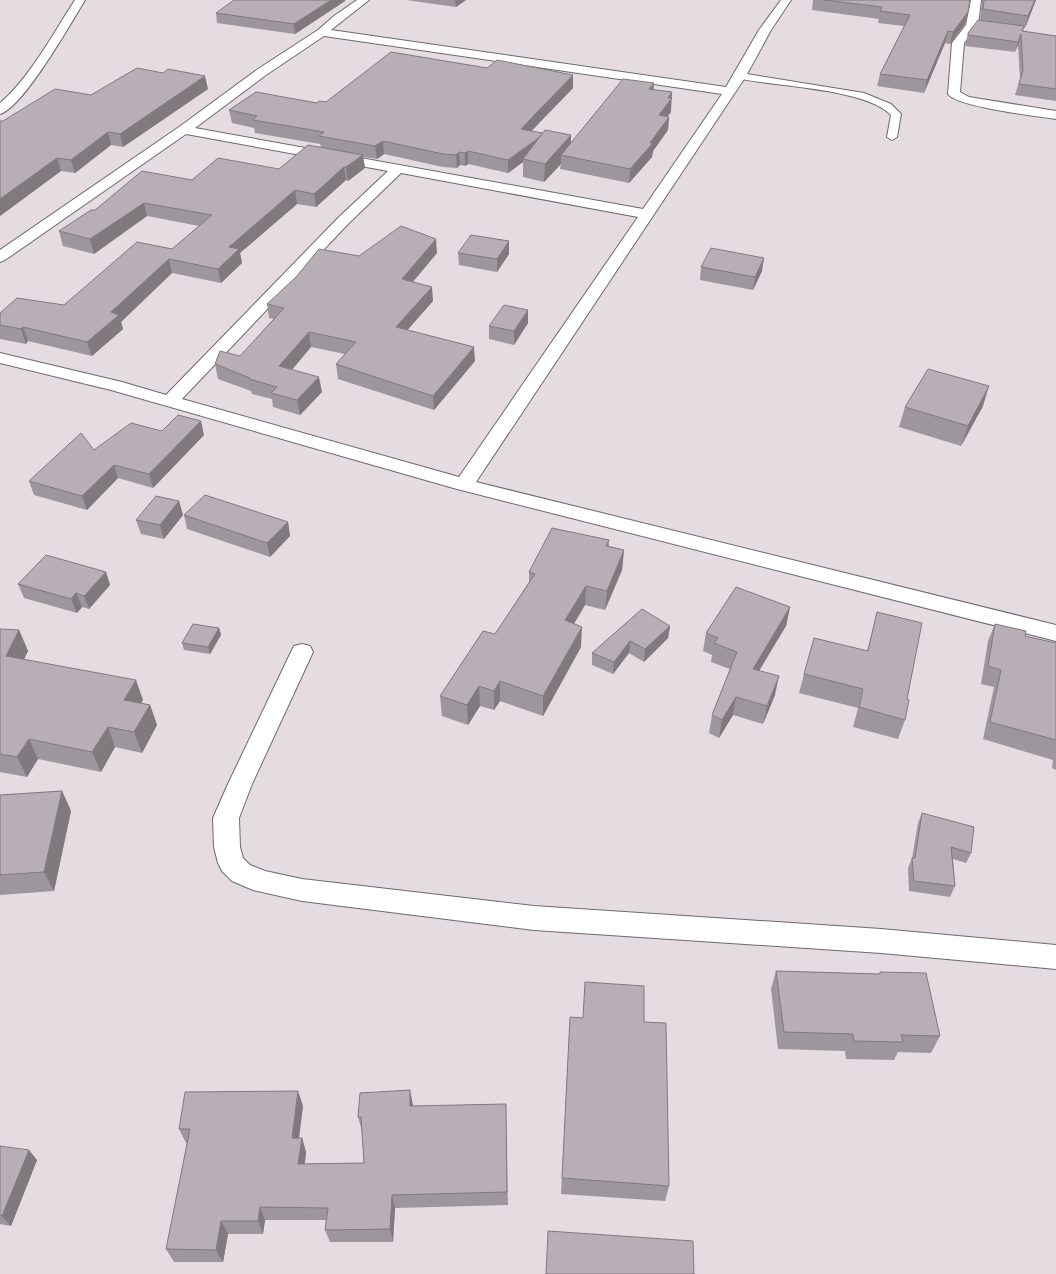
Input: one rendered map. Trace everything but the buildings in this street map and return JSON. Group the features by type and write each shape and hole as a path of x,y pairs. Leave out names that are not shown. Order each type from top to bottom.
{"street":[{"path":"0,110 13,98 37,67 80,0"},
{"path":"0,257 184,130 262,72 322,32 338,18 364,0"},
{"path":"464,485 740,76 765,30 786,0"},
{"path":"976,0 976,26 958,43 954,94 966,100 1056,115"},
{"path":"322,32 729,91"},
{"path":"184,130 648,214"},
{"path":"170,401 343,221 399,168"},
{"path":"0,358 116,386 464,485 1056,633"},
{"path":"302,652 240,784 226,818 226,847 231,863 241,874 262,882 302,890 534,918 881,941 1056,957"}],"lane":[{"path":"740,76 861,96 888,106 896,114 892,137"}]}
